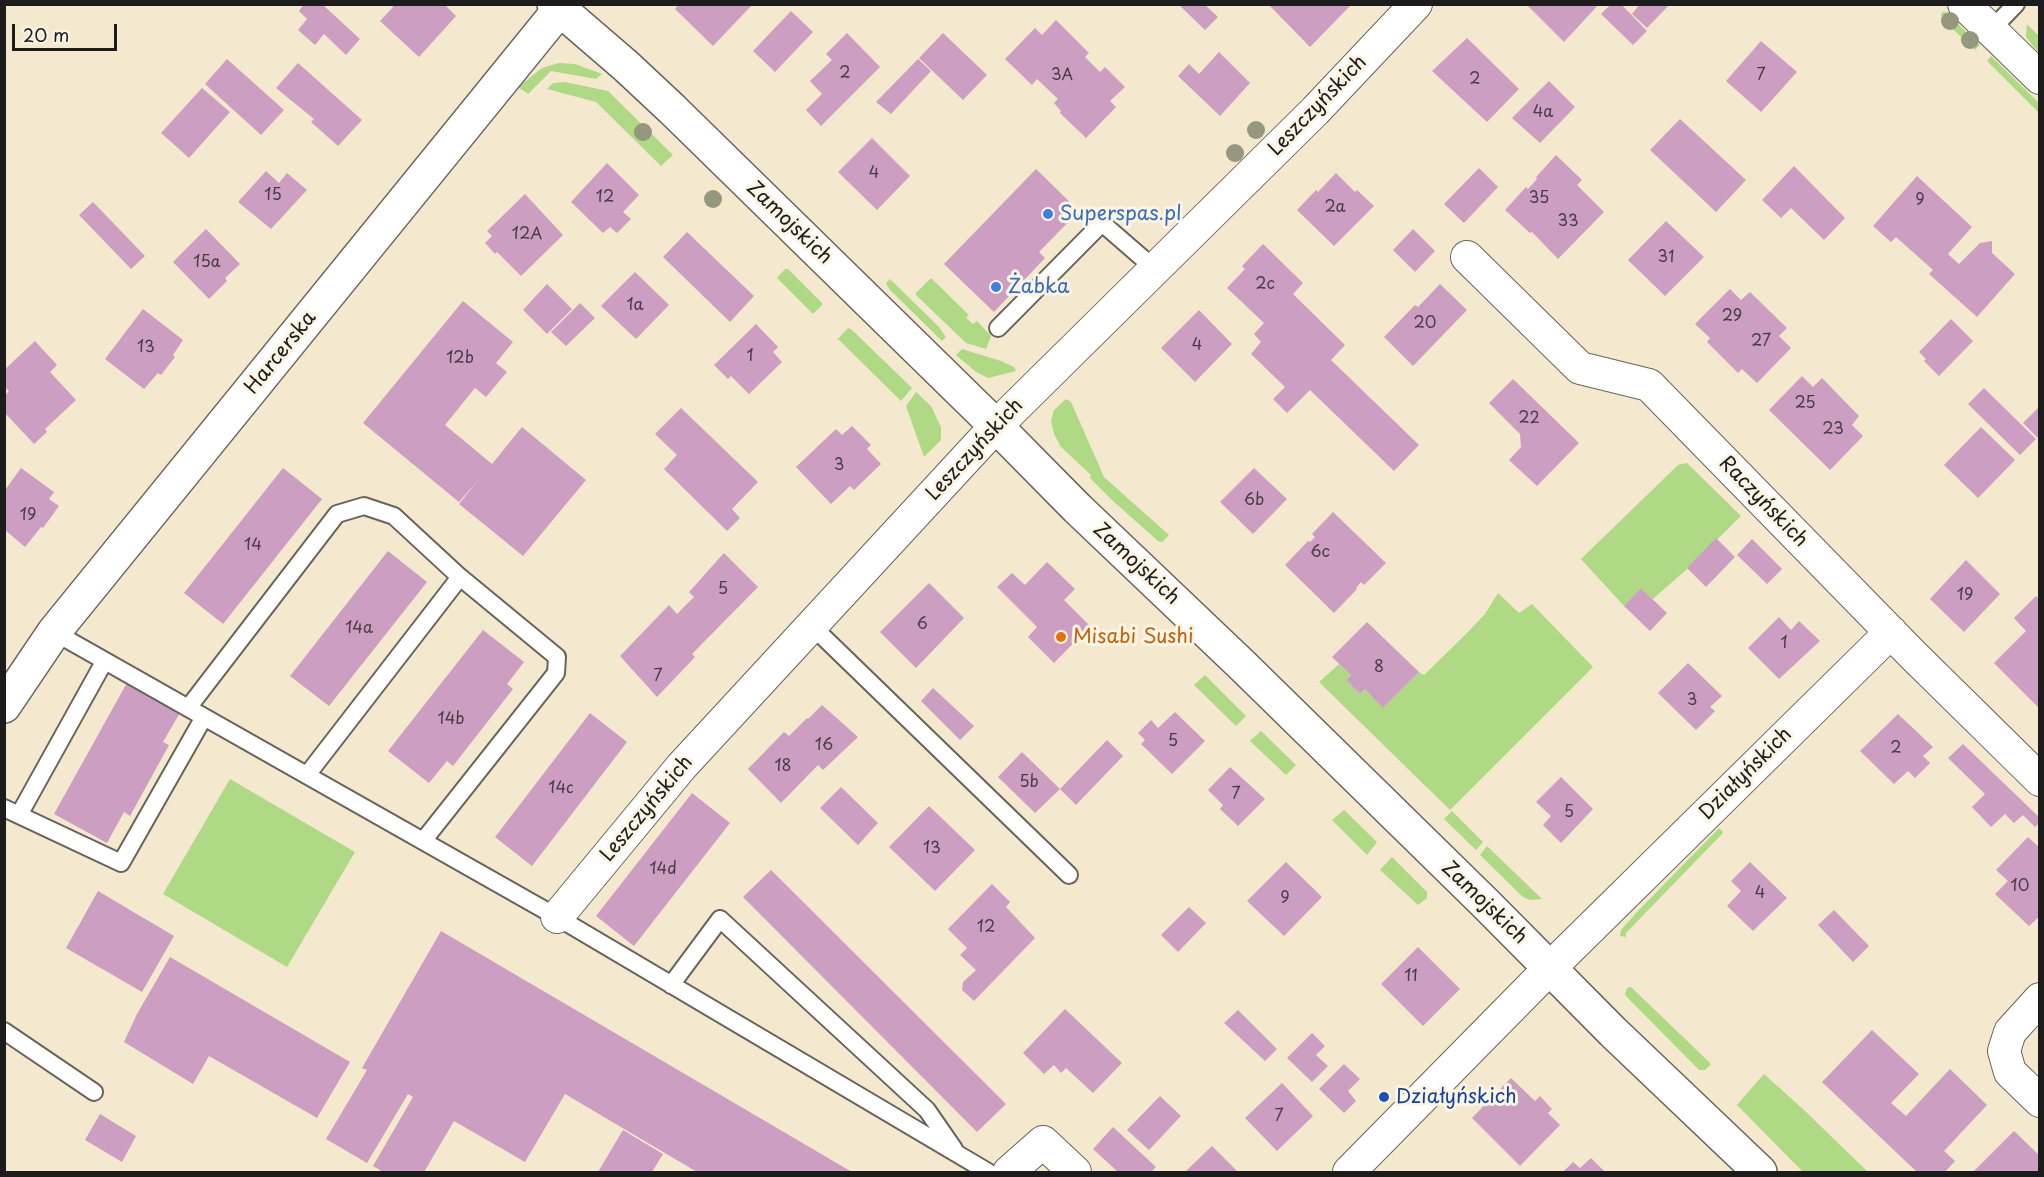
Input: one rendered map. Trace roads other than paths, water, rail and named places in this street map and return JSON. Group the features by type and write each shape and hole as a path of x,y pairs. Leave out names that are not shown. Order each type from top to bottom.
{"street":[{"name":"Leszczyńskich","path":"557,917 681,767 996,426 1315,111 1416,4"},
{"path":"1964,4 2040,78"},
{"name":"Zamojskich","path":"559,6 672,109 1077,508 1242,665 1613,1032 1760,1173"},
{"name":"Harcerska","path":"4,706 54,632 559,6"},
{"name":"Raczyńskich","path":"1467,257 1580,368 1649,385 2040,780"},
{"name":"Działyńskich","path":"1349,1173 1550,968 1891,632"},
{"path":"2040,999 2010,1032 2004,1050 2010,1072 2040,1101"},
{"path":"1009,1173 1043,1142 1075,1173"}],"lane":[{"path":"1990,31 2016,4"},
{"path":"998,328 1102,223 1155,269"},
{"path":"188,708 337,514 364,506 394,516 460,577 557,657 556,673 423,841"},
{"path":"307,776 460,577"},
{"path":"813,626 1069,875"},
{"path":"54,632 557,917 988,1173"},
{"path":"104,662 12,811 121,863 204,717"},
{"path":"671,985 720,919 927,1110 958,1154"},
{"path":"4,1031 94,1092"}],"place":[{"name":"Superspas.pl","path":"1048,214"},
{"name":"Żabka","path":"996,287"},
{"name":"Misabi Sushi","path":"1061,637"},
{"name":"Działyńskich","path":"1384,1097"}]}
